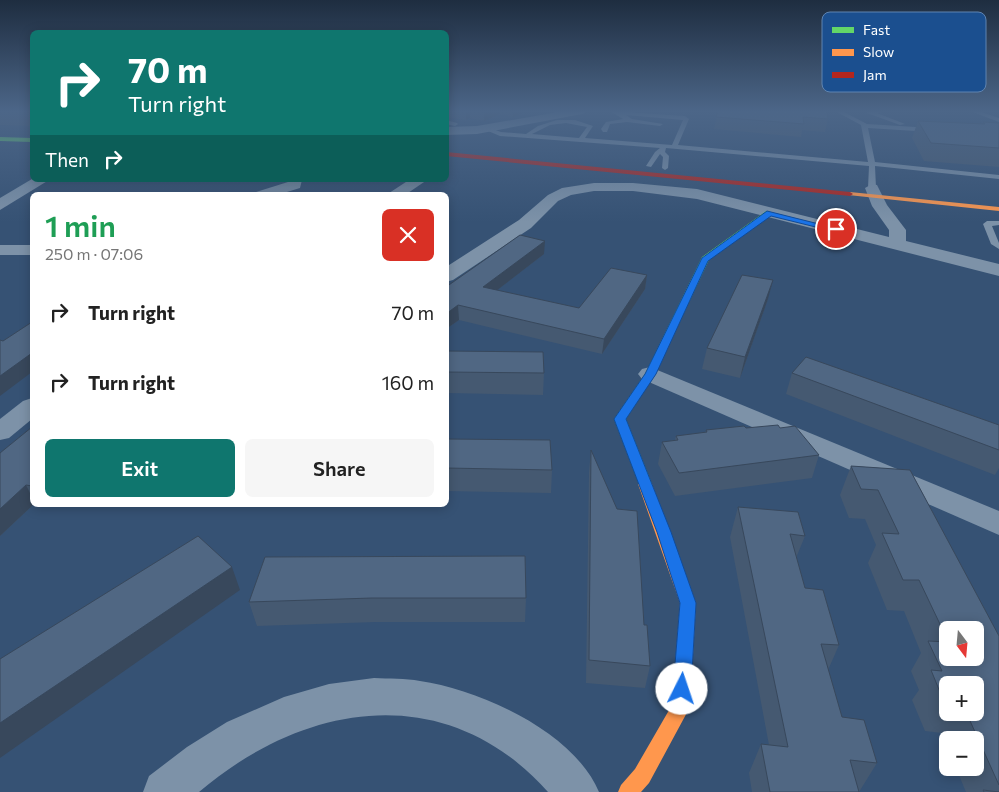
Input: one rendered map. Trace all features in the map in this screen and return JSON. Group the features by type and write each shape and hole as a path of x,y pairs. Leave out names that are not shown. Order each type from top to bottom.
{"main road":[{"path":"449,151 649,166 874,192 999,209"},
{"path":"449,151 874,192 999,200"},
{"path":"628,792 642,776 681,707 688,603 664,532 620,419 650,374 705,259 769,213"}],"street":[{"path":"0,206 39,182"},
{"path":"272,192 296,185 295,182"},
{"path":"399,192 417,182"},
{"path":"449,274 525,224 553,198 567,191 594,187 661,189 696,194 999,270"},
{"path":"874,192 880,206 898,230 896,244"},
{"path":"0,206 24,207"},
{"path":"0,250 30,250"},
{"path":"650,374 999,524"},
{"path":"0,432 30,408"},
{"path":"165,792 183,775 228,743 274,719 320,704 365,696 410,697 444,704 493,722 532,746 568,780 577,792"}],"lane":[{"path":"649,166 657,153 662,149 668,148"},
{"path":"685,148 999,176"},
{"path":"869,148 874,192"},
{"path":"662,149 666,156 665,168"},
{"path":"999,222 987,224 995,244 999,246"}],"building":[{"path":"520,235 545,241 483,287 579,308 611,268 647,275 604,339 458,305 449,312 449,285"},
{"path":"742,275 773,280 745,357 707,348"},
{"path":"30,323 30,354 0,376 0,340 3,341"},
{"path":"449,351 543,352 544,373 449,372"},
{"path":"806,357 999,425 999,450 792,373"},
{"path":"778,425 780,428 795,426 819,455 679,473 662,442 678,440 676,436 707,432 706,430"},
{"path":"30,429 30,486 26,485 0,509 0,453"},
{"path":"449,439 550,440 552,470 449,468"},
{"path":"591,450 617,509 637,511 644,625 647,625 650,666 589,660"},
{"path":"851,466 910,470 999,636 999,785 984,752 984,731 975,731 970,721 984,721 984,676 939,676 939,690 931,670 942,671 940,666 984,666 984,621 939,622 919,580 903,580 882,533 899,534 878,490 861,489"},
{"path":"738,507 798,512 805,536 790,534 805,588 823,590 839,645 821,644 842,717 864,720 877,763 850,760 859,792 770,792 761,744 788,747"},
{"path":"198,536 232,567 0,723 0,659"},
{"path":"525,556 526,598 372,598 249,602 265,557"},
{"path":"928,641 939,642 939,665"}],"traffic: fast":[{"path":"645,484 620,419 650,374 705,259 769,213"}],"traffic: slow":[{"path":"850,194 999,209"},
{"path":"628,792 642,776 681,707 688,603 645,484"}],"traffic: jam":[{"path":"449,154 850,194"}],"route":[{"path":"682,689 688,603 664,532 620,419 650,374 705,259 769,213 836,229"}]}
